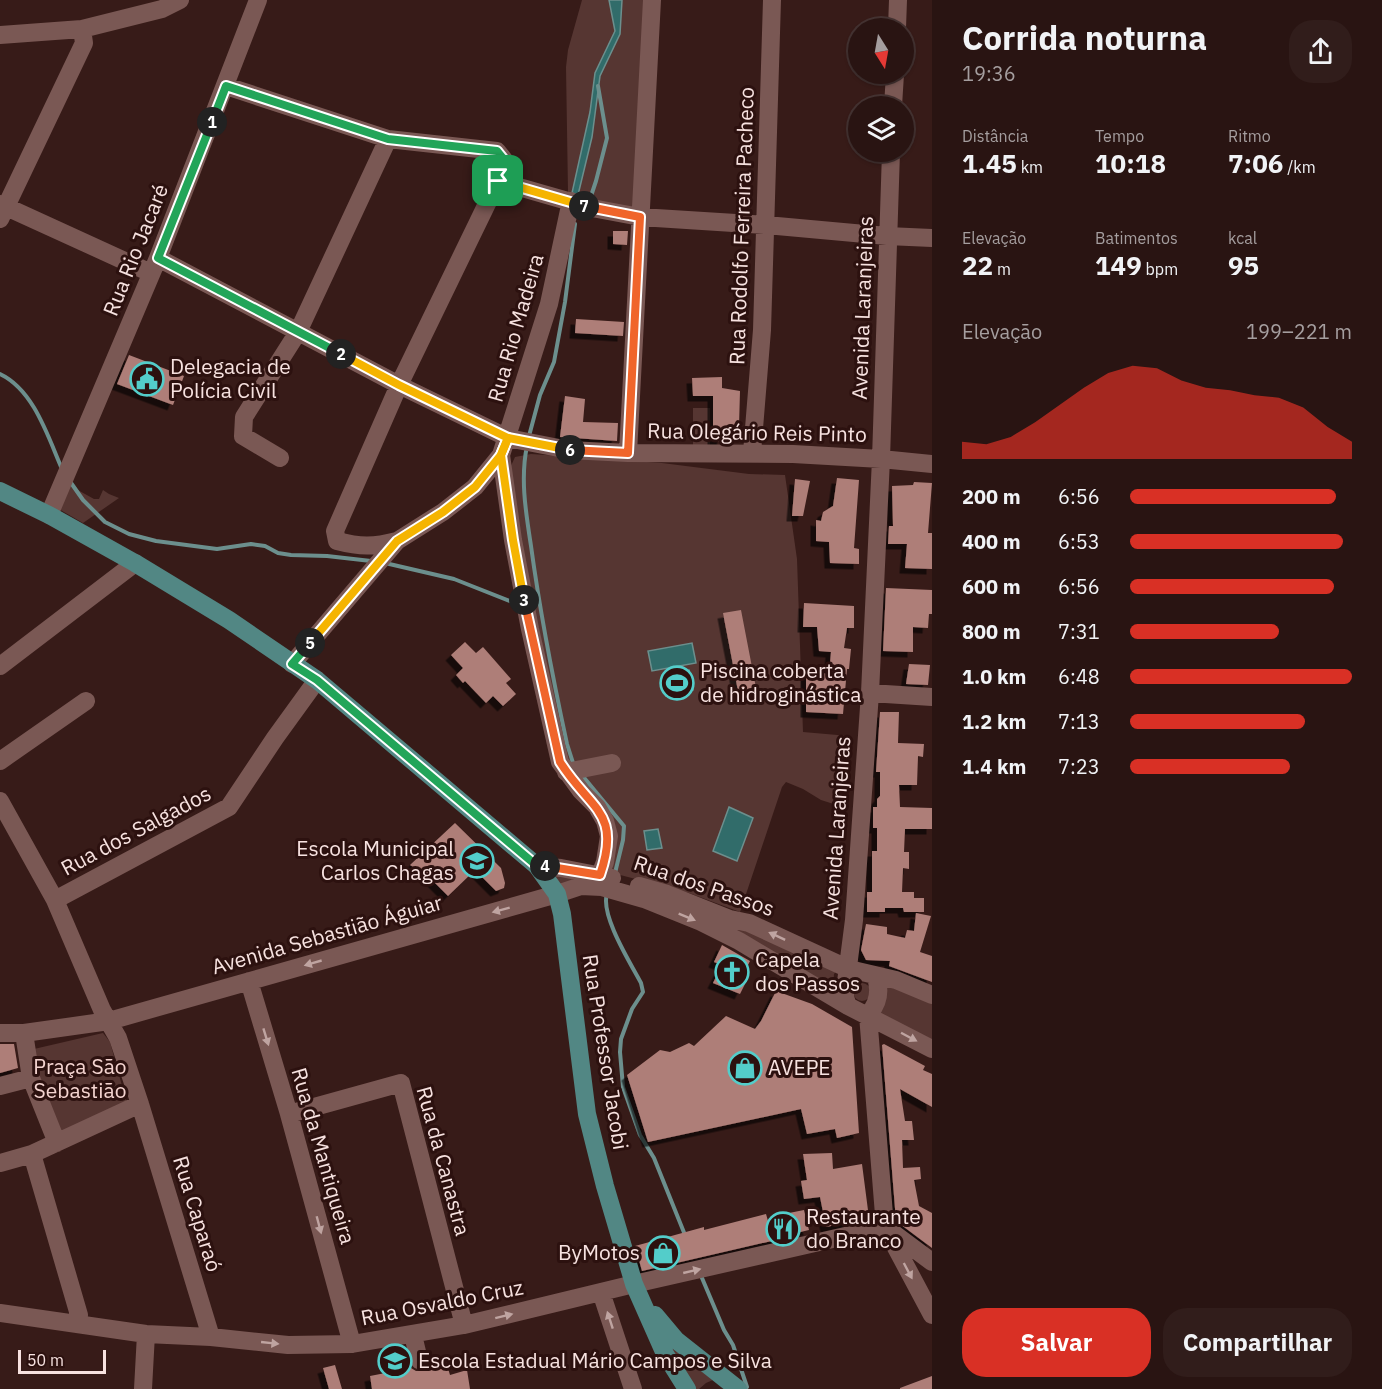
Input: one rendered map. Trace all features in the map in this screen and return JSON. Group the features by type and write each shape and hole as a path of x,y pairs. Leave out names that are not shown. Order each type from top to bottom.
{"main road":[{"name":"Rua Professor Jacobi","path":"0,491 49,515 135,563 229,620 317,680 537,866 558,894 587,1114 605,1186 637,1289 665,1353 687,1389"},
{"path":"637,1289 676,1340 736,1388"},
{"path":"716,1389 736,1388"}],"street":[{"path":"0,35 82,29 162,9 180,0"},
{"name":"Rua Rio Jacaré","path":"49,515 155,265 258,0"},
{"path":"628,453 652,0"},
{"name":"Rua Rodolfo Ferreira Pacheco","path":"752,453 762,330 772,0"},
{"path":"892,0 909,0"},
{"path":"897,18 898,0"},
{"path":"2,210 84,43 82,29"},
{"path":"226,86 388,139 497,151 505,161 498,181 399,385 335,531 337,541 353,546 373,547 397,541"},
{"path":"280,458 243,436 244,417 298,332 388,139"},
{"name":"Avenida Laranjeiras","path":"848,1006 845,997 870,693 881,459 891,162"},
{"path":"498,181 592,208 640,217 932,238"},
{"name":"Rua Rio Madeira","path":"292,664 397,541 443,512 475,487 515,444 571,201"},
{"name":"Rua Olegário Reis Pinto","path":"2,210 155,265 298,332 515,444 628,453 752,453 881,459 932,464"},
{"path":"515,444 513,540 530,628 560,762 581,791 597,807 605,821 609,836 605,862 608,882"},
{"path":"0,666 135,563"},
{"name":"Rua dos Salgados","path":"55,900 229,807 317,680"},
{"path":"870,693 932,697"},
{"path":"0,761 86,701"},
{"path":"566,772 612,763"},
{"path":"0,801 55,900 102,1010 118,1038 140,1104 32,1154 0,1162"},
{"name":"Rua dos Passos","path":"537,866 561,868 608,882 667,894 730,919 749,923 849,969 896,980 932,995"},
{"name":"Rua dos Passos","path":"558,894 581,886 608,882 739,941 848,1006 932,1049"},
{"name":"Avenida Sebastião Águiar","path":"110,1021 558,894"},
{"path":"874,975 878,981 879,998 867,1016 885,1227 932,1315"},
{"name":"Rua da Mantiqueira","path":"249,981 289,1114 352,1344"},
{"path":"57,1143 9,1030 110,1021"},
{"path":"0,1086 31,1078"},
{"name":"Rua da Canastra","path":"289,1114 401,1083 464,1325"},
{"name":"Rua Caparaó","path":"140,1104 211,1337"},
{"path":"32,1154 79,1315 78,1323"},
{"path":"885,1227 932,1262"},
{"name":"Rua Osvaldo Cruz","path":"0,1313 146,1334 211,1337 288,1345 352,1344 464,1325 601,1292 637,1289 885,1227"},
{"path":"601,1292 633,1389"},
{"path":"142,1389 146,1334"},
{"path":"413,1335 418,1360"}],"green space":[{"path":"582,0 644,0 634,208 596,202 568,192 566,67 568,50"},
{"path":"693,408 710,408 710,448 693,448"},
{"path":"531,454 662,463 749,474 785,475 797,559 803,732 849,736 847,804 843,807 821,800 786,782 782,787 740,912 689,893 605,871 613,840 568,766 532,620 511,466 515,457"},
{"path":"67,484 94,499 99,499 103,490 119,498 83,523 57,508"},
{"path":"554,873 646,890 839,968 834,974 833,989 643,898 560,890"},
{"path":"858,983 866,983 871,988 869,999 858,1001 853,996 853,988"},
{"path":"885,984 932,1000 932,1046 872,1013"},
{"name":"Praça São Sebastião","path":"103,1033 110,1042 127,1104 58,1137 38,1072 34,1049"},
{"path":"668,1345 713,1380 699,1389 691,1389"}],"water":[{"path":"609,0 622,0 620,34 600,76 592,137 578,195 572,193 590,112 595,73 615,31"},
{"path":"692,643 696,663 652,671 648,651"},
{"name":"Piscina coberta de hidroginástica","path":"689,670 693,690 666,696 662,675"},
{"path":"729,807 753,818 737,861 713,851"},
{"path":"658,829 662,848 647,850 644,831"}],"building":[{"path":"613,231 628,231 627,245 613,244"},
{"path":"576,319 624,322 623,336 575,333"},
{"name":"Delegacia de Polícia Civil","path":"129,355 184,376 173,405 117,384"},
{"path":"722,377 722,388 740,391 739,427 724,427 722,442 713,442 713,396 693,396 692,378"},
{"path":"565,396 585,399 583,422 618,423 617,441 560,437"},
{"path":"837,478 859,480 854,548 859,549 859,564 830,563 829,542 816,541 816,520 821,521 823,512 833,506"},
{"path":"795,479 810,481 803,516 792,516"},
{"path":"914,482 932,483 928,533 932,533 932,569 905,568 907,544 888,544 889,526 893,526 892,486 913,485"},
{"path":"886,588 932,590 932,614 929,614 928,628 913,627 913,652 883,651"},
{"path":"804,603 854,606 854,628 847,628 844,648 851,649 843,714 806,712 806,671 829,674 831,652 819,651 817,627 803,627"},
{"path":"741,610 756,688 738,691 723,613"},
{"path":"465,642 476,653 483,647 511,679 506,683 516,694 503,706 493,696 486,703 456,675 463,668 451,655"},
{"path":"909,664 930,665 928,685 906,684"},
{"path":"880,712 899,712 898,743 924,744 923,757 918,756 917,785 899,785 900,807 932,808 932,829 905,829 904,852 909,852 909,869 903,868 902,892 914,892 914,898 924,898 924,912 904,912 903,908 885,908 885,912 867,912 867,892 872,892 872,851 877,851 877,828 873,828 873,807 877,807 877,799 880,796 880,772 876,772"},
{"path":"455,823 501,868 504,888 496,891 475,870 448,896 429,877 411,873 415,868 410,865"},
{"path":"916,913 931,916 920,952 932,956 932,982 889,966 890,961 866,960 861,950 866,924 887,927 887,934 905,938 907,930 914,931"},
{"name":"Capela dos Passos","path":"722,945 750,961 743,975 748,978 740,994 713,983 722,965 714,962"},
{"name":"AVEPE","path":"776,991 812,1004 852,1027 859,1133 837,1138 835,1129 807,1134 801,1109 648,1142 627,1075 660,1050 670,1052 689,1043 694,1046 726,1016 755,1029"},
{"path":"0,1044 14,1044 18,1068 0,1073"},
{"path":"882,1045 925,1066 923,1070 932,1074 932,1107 900,1089 905,1121 912,1121 914,1140 902,1140 903,1168 920,1167 921,1179 914,1180 919,1206 932,1213 932,1248 896,1221"},
{"path":"832,1153 833,1169 862,1164 869,1218 826,1227 820,1197 804,1199 801,1181 807,1180 803,1154"},
{"path":"804,1210 809,1230 792,1234 793,1236 642,1271 635,1246 704,1227 704,1230 766,1214 768,1221"},
{"path":"335,1365 342,1389 329,1389 323,1368"},
{"path":"447,1365 450,1375 467,1370 470,1389 372,1389 370,1376 411,1368 421,1371"},
{"path":"932,1376 932,1389 900,1389 900,1388"}],"waterway":[{"path":"591,196 607,138 598,86"},
{"path":"529,436 540,395 554,362 565,302 575,224"},
{"path":"0,374 12,381 31,403 62,469"},
{"path":"527,446 524,471 527,521 557,695 574,766"},
{"path":"69,480 83,500 105,522 129,534 156,541 217,549 251,544 291,555 371,561"},
{"path":"385,563 454,579 515,603"},
{"path":"581,774 624,826 615,873"},
{"path":"607,894 606,903 612,926 641,983 643,992 632,1009 621,1039 623,1087 640,1135 654,1158 685,1235"},
{"path":"702,1278 724,1330 733,1345 747,1387"}],"place":[{"name":"Delegacia de Polícia Civil","path":"147,379"},
{"name":"Piscina coberta de hidroginástica","path":"677,683"},
{"name":"Escola Municipal Carlos Chagas","path":"477,861"},
{"name":"Capela dos Passos","path":"732,972"},
{"name":"AVEPE","path":"745,1068"},
{"name":"Restaurante do Branco","path":"783,1229"},
{"name":"ByMotos","path":"663,1253"},
{"name":"Escola Estadual Mário Campos e Silva","path":"395,1361"}],"route":[{"path":"498,181 505,161 497,151 388,139 226,86 158,258 399,385 508,438 501,455 513,540 530,628 560,762 569,777 597,807 605,821 609,836 605,862 600,875 537,866 317,680 292,664 397,541 423,526 475,487 501,455 508,438 569,450 628,453 640,217 592,208 498,181"}]}
